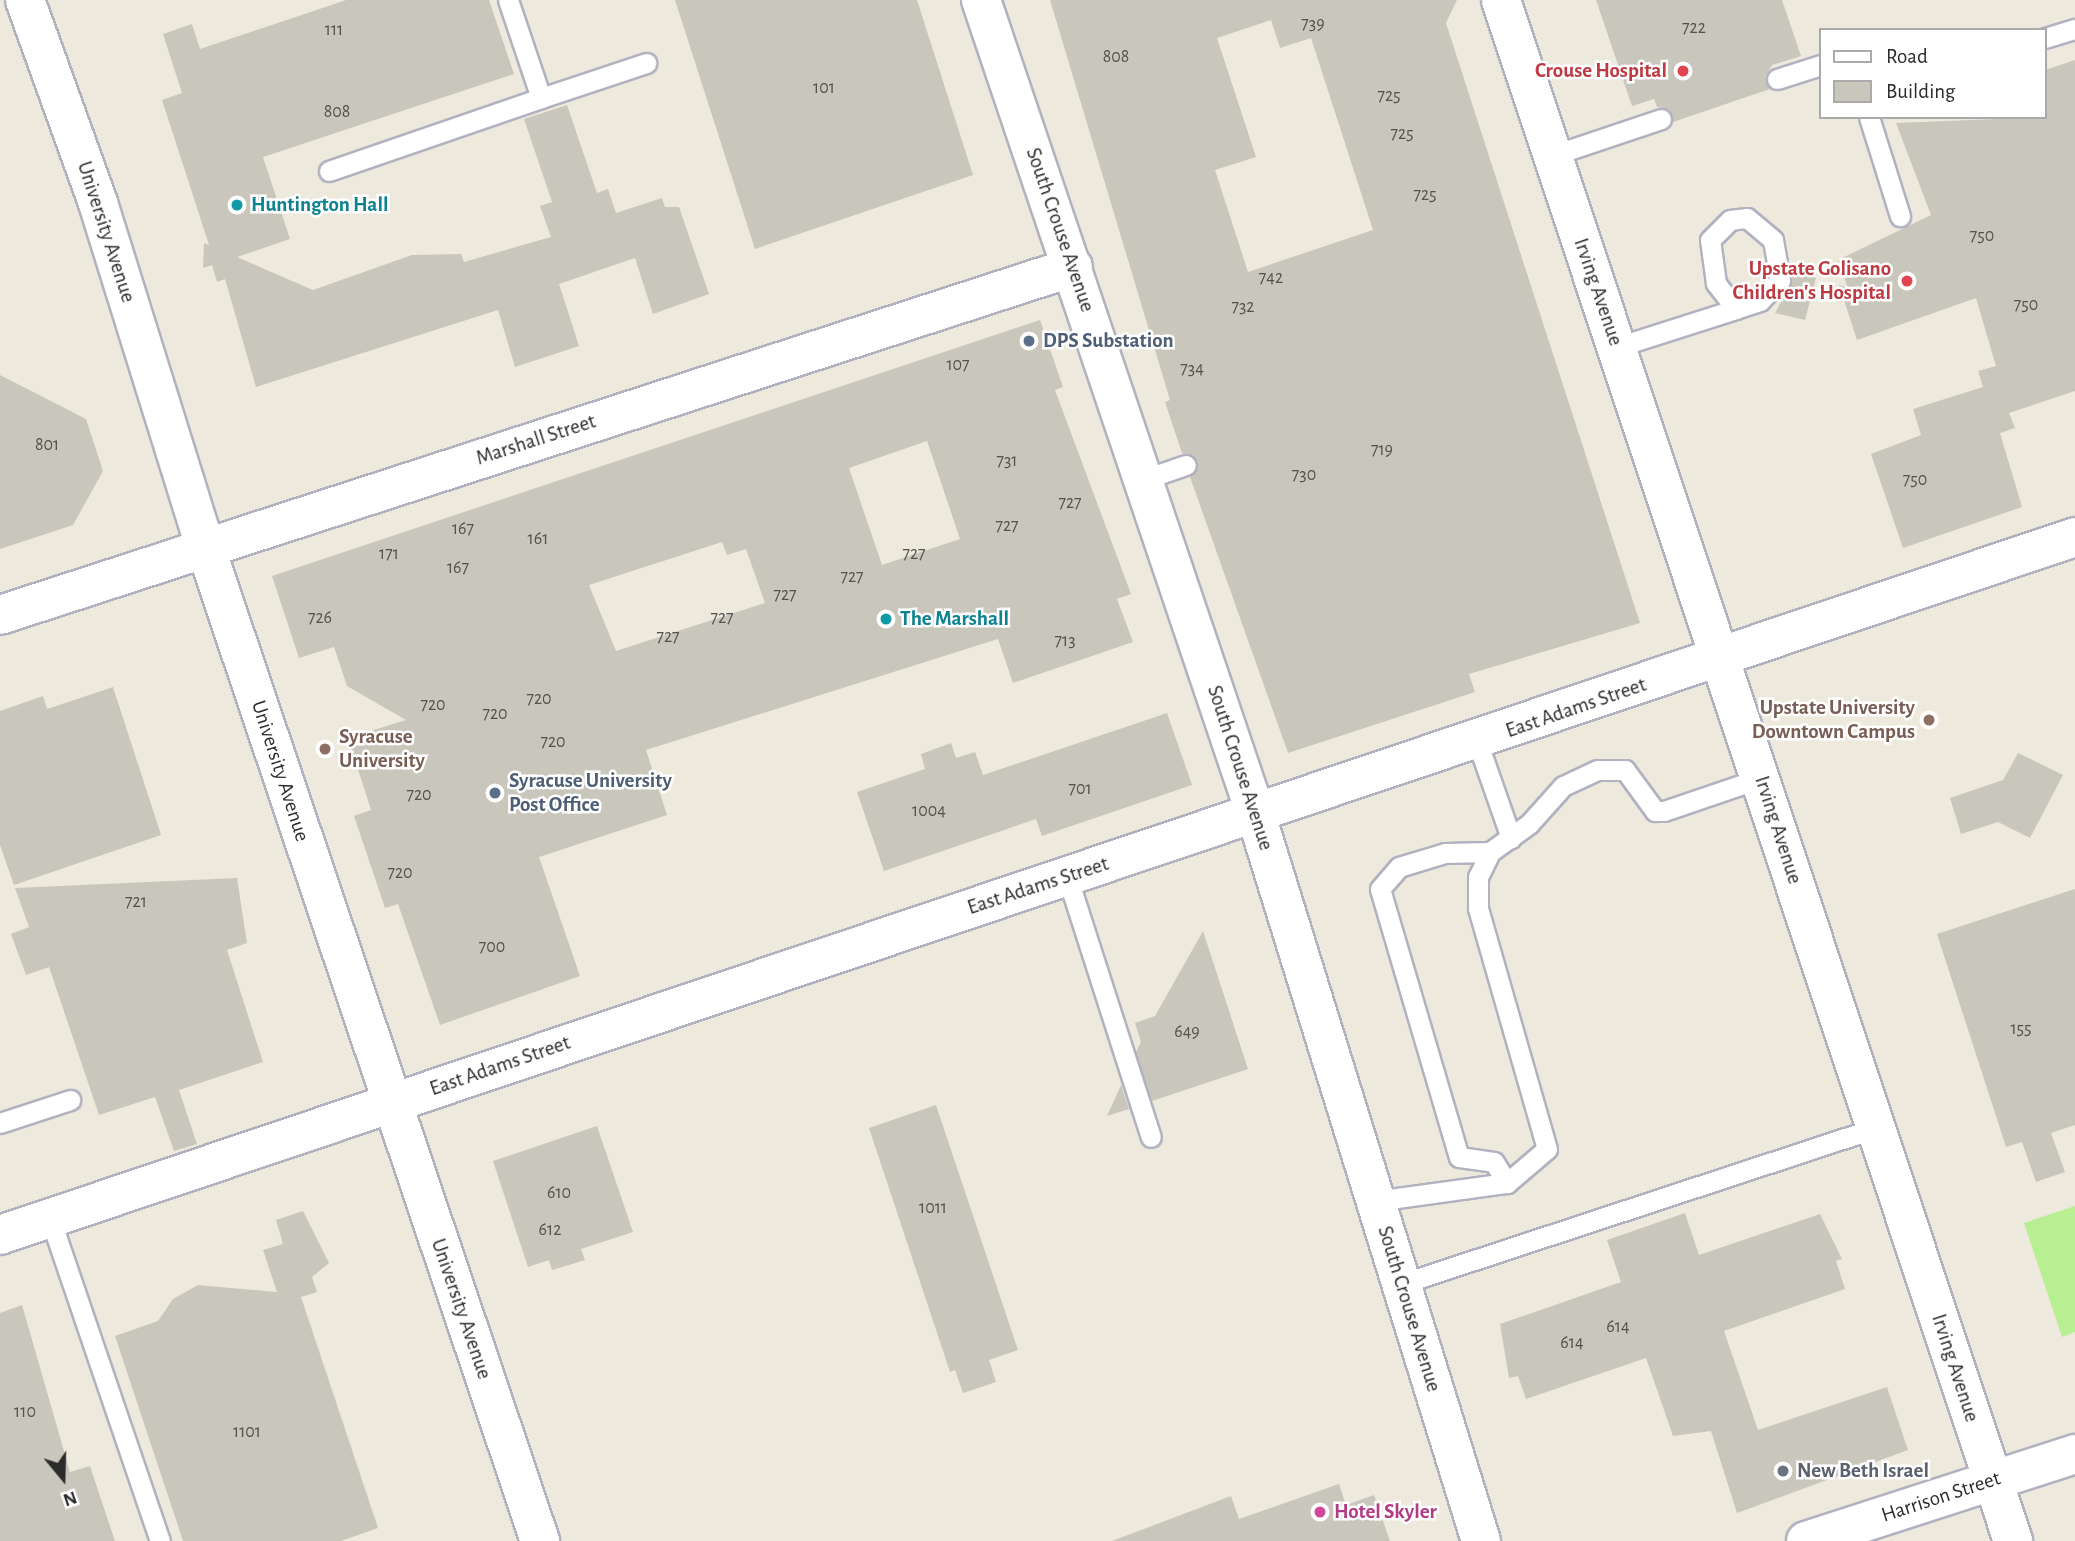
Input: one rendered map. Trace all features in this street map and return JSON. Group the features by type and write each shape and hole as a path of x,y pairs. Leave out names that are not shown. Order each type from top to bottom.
{"street":[{"name":"University Avenue","path":"25,0 98,203 205,547 390,1103 540,1541"},
{"name":"South Crouse Avenue","path":"981,0 1145,479 1256,815 1481,1541"},
{"name":"Irving Avenue","path":"1501,0 1551,156 1723,659 2013,1541"},
{"name":"Marshall Street","path":"0,615 1073,267"},
{"name":"East Adams Street","path":"0,1235 1067,876 1723,659 2075,537"},
{"name":"Harrison Street","path":"1806,1541 2075,1454"}],"lane":[{"path":"508,0 541,98"},
{"path":"2047,37 2075,29"},
{"path":"329,171 646,63"},
{"path":"1777,79 1820,65"},
{"path":"1551,156 1661,119"},
{"path":"1870,119 1900,216"},
{"path":"1617,347 1736,309 1760,301 1780,280 1773,240 1747,218 1730,220 1710,240 1716,283 1736,309"},
{"path":"1145,479 1186,465"},
{"path":"1477,741 1511,838"},
{"path":"1375,1201 1507,1184 1535,1166 1548,1138 1478,908 1478,877 1490,852 1511,838 1563,786 1598,770 1625,770 1655,811 1664,811 1761,778"},
{"path":"1490,852 1445,853 1399,867 1380,889 1459,1157 1494,1162 1507,1184"},
{"path":"1067,876 1151,1137"},
{"path":"0,1123 70,1100"},
{"path":"1401,1284 1876,1128"},
{"path":"50,1218 160,1541"}],"green space":[{"path":"2075,1206 2075,1332 2062,1337 2024,1223"}],"building":[{"name":"Huntington Hall","path":"346,0 489,0 514,74 263,157 290,239 237,257 313,290 412,255 461,254 464,262 551,237 540,206 552,202 524,119 567,105 597,193 608,189 616,213 662,198 665,207 679,207 709,294 653,314 635,258 559,284 579,346 515,367 498,310 256,387 225,279 217,282 212,265 203,268 204,243 209,245 162,100 182,93 163,34 192,24 200,49"},
{"path":"675,0 917,0 973,175 755,249"},
{"path":"1050,0 1457,0 1446,23 1640,623 1469,674 1475,692 1288,753 1190,477 1198,462 1182,453 1165,402 1170,400","holes":["1271,20 1280,48 1311,38 1373,230 1248,272 1215,170 1256,157 1217,38"]},
{"path":"1596,0 1782,0 1801,56 1772,65 1765,77 1770,89 1673,122 1670,110 1657,107 1654,99 1632,106"},
{"path":"2075,60 2075,391 2009,413 2015,428 2000,433 2022,507 1903,548 1871,454 1921,435 1913,409 1983,387 1978,371 1996,366 1976,298 1857,340 1839,285 1848,288 1838,260 1931,215 1896,123 2047,119 2047,69"},
{"path":"1790,269 1816,278 1805,320 1775,313 1791,284"},
{"path":"1040,320 1063,387 1055,390 1131,594 1117,599 1133,642 1013,683 998,639 646,750 667,815 539,857 580,976 440,1025 398,904 385,908 354,816 371,810 348,738 406,720 347,686 334,647 299,658 272,576","holes":["927,441 960,539 882,565 849,468","722,542 727,555 746,549 765,603 616,651 589,585"]},
{"path":"0,375 86,419 103,471 73,525 0,549"},
{"path":"113,687 161,835 14,885 0,845 0,711 43,696 47,709"},
{"path":"1167,713 1192,785 1042,836 1036,819 884,871 857,792 925,769 921,754 951,743 956,758 975,752 983,775"},
{"path":"2018,753 2063,775 2030,838 1998,822 1961,834 1950,798 2003,780"},
{"path":"237,878 247,943 227,950 263,1062 179,1090 197,1144 174,1151 155,1097 99,1115 49,967 26,975 11,934 29,927 15,888"},
{"path":"2075,889 2075,1125 2051,1133 2065,1172 2036,1182 2022,1142 2006,1147 1937,934"},
{"path":"1203,931 1248,1069 1152,1101 1136,1052 1141,1042 1135,1023 1155,1016"},
{"path":"1121,1085 1129,1109 1107,1116"},
{"path":"936,1105 1018,1350 989,1360 996,1382 963,1393 955,1370 950,1372 869,1128"},
{"path":"597,1126 633,1232 581,1249 585,1260 552,1270 549,1260 528,1267 493,1161"},
{"path":"303,1211 329,1263 312,1277 317,1292 301,1297 378,1528 341,1541 183,1541 115,1336 158,1321 173,1299 198,1285 277,1292 263,1250 283,1244 276,1220"},
{"path":"1685,1213 1699,1255 1820,1214 1842,1259 1836,1261 1845,1289 1724,1331 1758,1430 1887,1387 1908,1450 1737,1513 1711,1431 1673,1436 1646,1358 1526,1399 1518,1376 1509,1378 1500,1324 1621,1282 1607,1240"},
{"path":"22,1305 70,1472 90,1466 115,1541 0,1541 0,1313"},
{"name":"Hotel Skyler","path":"1339,1484 1346,1505 1374,1495 1390,1541 1112,1541 1231,1496 1239,1519"}],"place":[{"name":"Crouse Hospital","path":"1683,71"},
{"name":"Huntington Hall","path":"237,205"},
{"name":"Upstate Golisano Children's Hospital","path":"1907,281"},
{"name":"DPS Substation","path":"1029,341"},
{"name":"The Marshall","path":"886,619"},
{"name":"Upstate University Downtown Campus","path":"1929,720"},
{"name":"Syracuse University","path":"325,749"},
{"name":"Syracuse University Post Office","path":"495,793"},
{"name":"New Beth Israel","path":"1783,1471"},
{"name":"Hotel Skyler","path":"1320,1512"}]}
